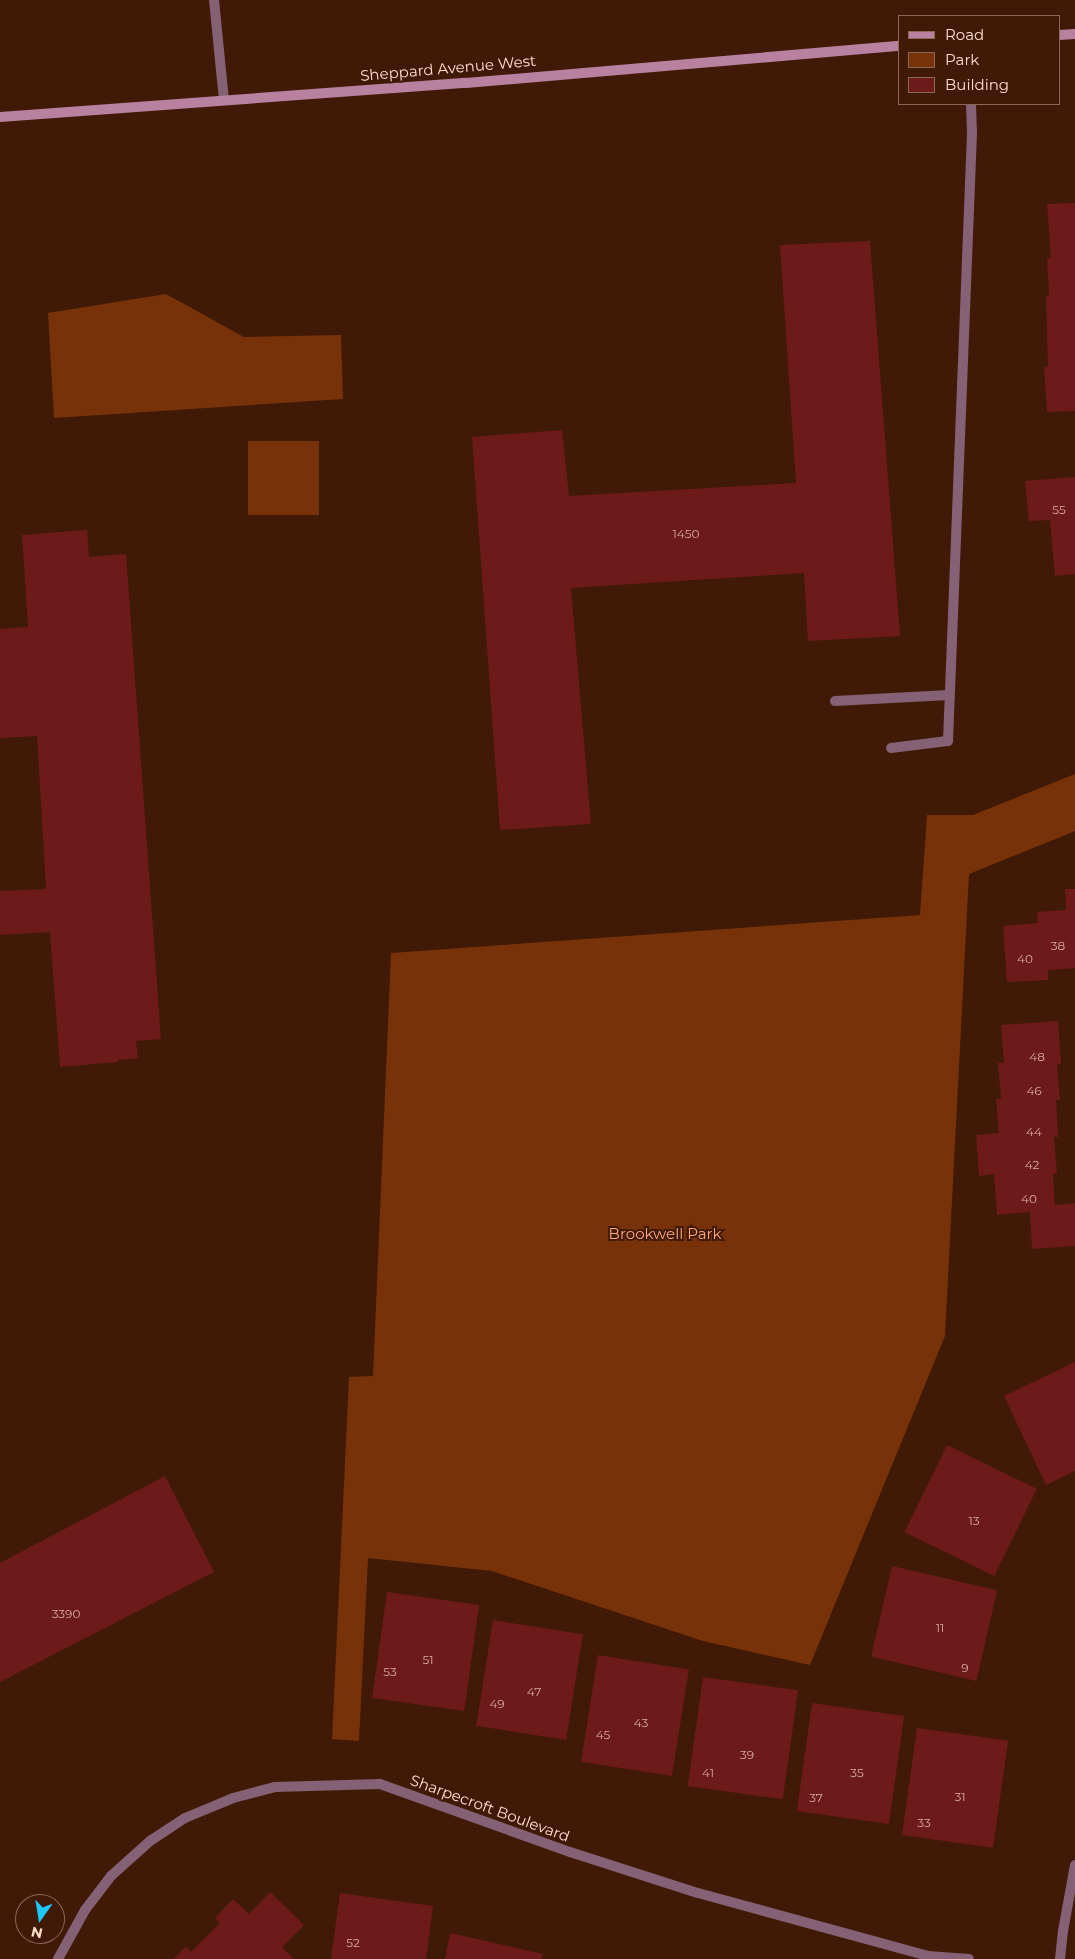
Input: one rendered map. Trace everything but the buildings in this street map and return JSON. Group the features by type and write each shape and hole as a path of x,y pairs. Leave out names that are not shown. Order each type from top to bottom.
{"main road":[{"path":"1060,35 1075,34"},
{"name":"Sheppard Avenue West","path":"0,117 898,46"}],"street":[{"path":"214,0 224,100"},
{"path":"891,748 948,741 972,132 971,105"},
{"path":"835,701 949,695"},
{"name":"Sharpecroft Boulevard","path":"58,1959 85,1910 111,1876 150,1841 185,1818 233,1798 275,1787 380,1784 570,1852 708,1896 928,1956 969,1959"},
{"path":"1060,1959 1075,1865"}],"green space":[{"path":"166,294 244,337 341,335 343,399 54,418 48,313"},
{"path":"248,441 319,441 319,515 248,515"},
{"name":"Brookwell Park","path":"1075,774 1075,831 969,874 945,1336 810,1665 703,1641 492,1571 368,1558 359,1741 332,1739 349,1377 373,1376 391,953 920,915 927,815 973,815"}]}
